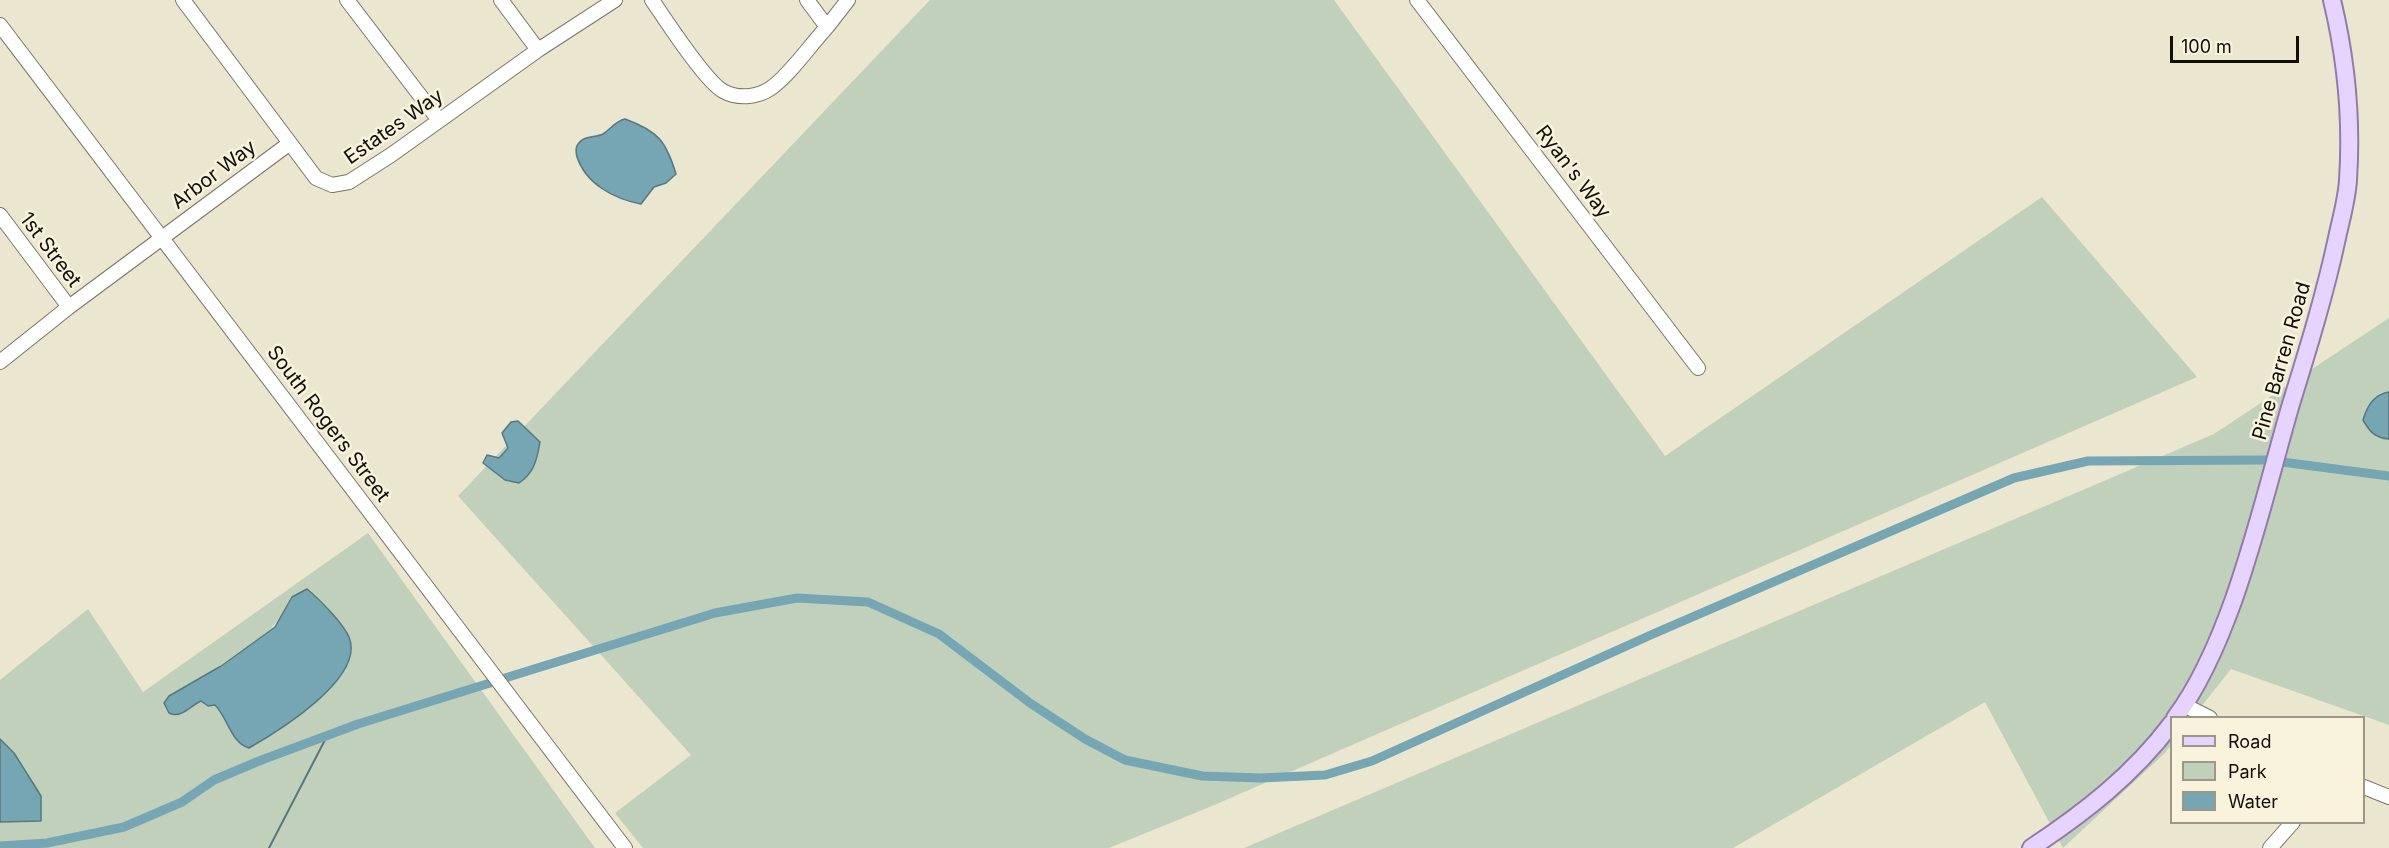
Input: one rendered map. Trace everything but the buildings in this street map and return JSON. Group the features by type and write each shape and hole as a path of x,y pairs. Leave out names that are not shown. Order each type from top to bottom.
{"main road":[{"name":"Pine Barren Road","path":"2180,711 2230,608 2326,286 2341,222 2348,181 2347,88 2340,32 2332,0"},
{"path":"2031,848 2066,825 2117,784 2170,725"}],"street":[{"name":"Estates Way","path":"183,0 316,178 332,185 342,185 391,155 438,119 615,0"},
{"path":"347,0 438,119"},
{"path":"501,0 538,50"},
{"path":"652,0 720,89 735,96 755,95 773,87 848,0"},
{"path":"807,0 827,27"},
{"name":"Ryan's Way","path":"1417,0 1698,368"},
{"name":"South Rogers Street","path":"0,25 625,848"},
{"name":"Arbor Way","path":"0,362 69,307 290,143"},
{"name":"1st Street","path":"0,215 69,307"},
{"path":"2180,711 2205,716"},
{"path":"2365,787 2389,797"},
{"path":"2270,848 2291,824"}],"green space":[{"path":"930,0 1334,0 1665,456 2042,197 2197,377 1212,806 1109,848 643,848 615,813 691,755 458,496"},
{"path":"2389,318 2389,392 2380,393 2367,408 2377,437 2389,439 2389,725 2231,669 2194,716 2170,716 2170,746 2165,753 2063,848 1985,702 1733,848 1244,848 2214,434"},
{"path":"368,533 595,848 0,848 0,822 41,821 41,796 14,753 0,739 0,680 88,609 143,692","holes":["314,595 349,637 351,652 335,683 277,732 235,739 224,714 215,705 208,706 201,701 181,714 197,681 267,633 279,619"]}],"water":[{"path":"625,119 645,128 659,139 668,153 676,174 666,183 654,187 641,204 602,189 581,167 576,154 576,147 580,141 603,134"},
{"path":"2389,392 2389,439 2373,434 2363,420 2372,402 2379,395"},
{"path":"518,421 540,442 534,466 519,483 505,480 483,463 487,455 499,458 508,448 502,433 511,422"},
{"path":"307,589 342,625 349,637 351,653 344,669 332,686 316,702 279,730 249,748 234,736 215,705 208,706 201,701 181,713 169,713 164,703 169,696 221,666 275,627 292,597"},
{"path":"0,739 14,753 41,796 41,821 0,822"}],"waterway":[{"path":"505,678 715,613 797,598 868,602 939,634 1030,703 1085,739 1125,760 1202,776 1261,778 1325,775 1372,761 1653,634 2014,478 2088,461 2267,460"},
{"path":"2282,462 2389,476"},
{"path":"0,846 47,843 124,827 182,802 214,780 259,761 358,724 490,683"},
{"path":"269,848 327,736"}]}
